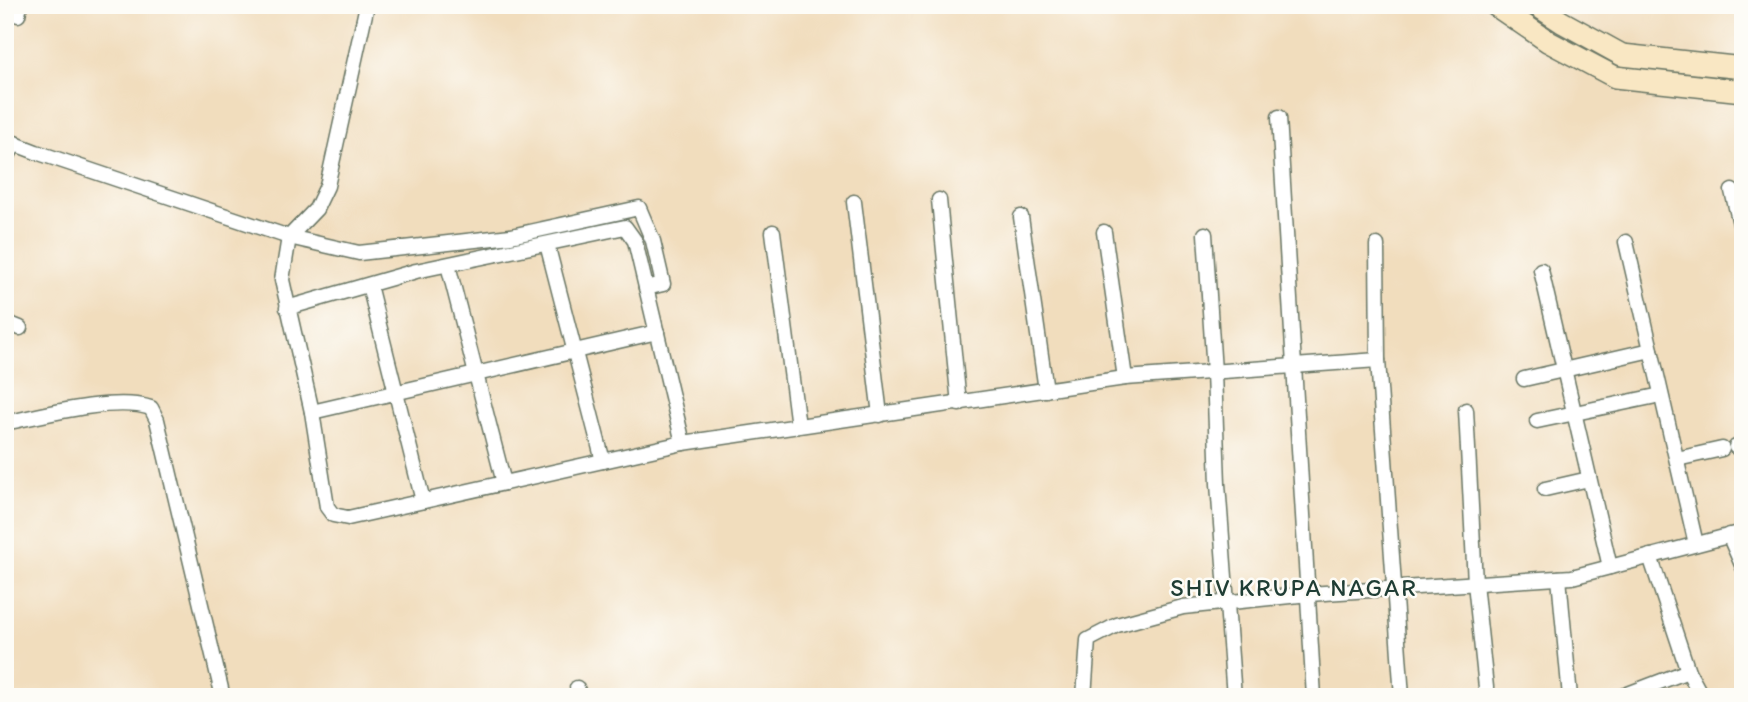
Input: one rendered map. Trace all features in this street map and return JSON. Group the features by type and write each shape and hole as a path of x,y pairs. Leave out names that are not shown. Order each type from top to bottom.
{"main road":[{"path":"1494,5 1549,42 1615,77 1743,91"},
{"path":"1536,5 1622,55 1743,68"}],"street":[{"path":"367,5 327,186 316,209 289,237 282,280 312,412 327,507 333,515 348,518 683,443 1125,378 1378,360"},
{"path":"1279,117 1314,697"},
{"path":"5,161 10,141 289,237 359,253 511,236 639,208 653,241 663,284 646,288"},
{"path":"1732,191 1743,236"},
{"path":"939,200 958,404"},
{"path":"854,202 880,415"},
{"path":"1021,217 1046,390"},
{"path":"287,308 448,265 625,227 635,241 683,443"},
{"path":"773,232 798,426"},
{"path":"1104,232 1125,378"},
{"path":"1205,234 1218,484 1234,697"},
{"path":"1626,242 1696,544"},
{"path":"547,244 603,461"},
{"path":"1377,245 1378,360 1402,697"},
{"path":"448,265 504,482"},
{"path":"1541,270 1610,567"},
{"path":"369,285 423,501"},
{"path":"5,322 20,328"},
{"path":"312,412 657,332"},
{"path":"1524,379 1651,350"},
{"path":"1537,421 1661,395"},
{"path":"5,423 78,408 139,404 151,408 157,420 223,697"},
{"path":"1466,410 1475,583 1487,697"},
{"path":"1677,459 1734,447"},
{"path":"1545,489 1589,479"},
{"path":"1084,697 1088,640 1117,625 1170,611 1309,594 1572,577 1736,533 1743,567"},
{"path":"1650,556 1688,671 1702,697"},
{"path":"1559,578 1570,697"},
{"path":"1620,697 1688,671"}],"district":[{"name":"SHIV KRUPA NAGAR","path":"1294,587"}]}
